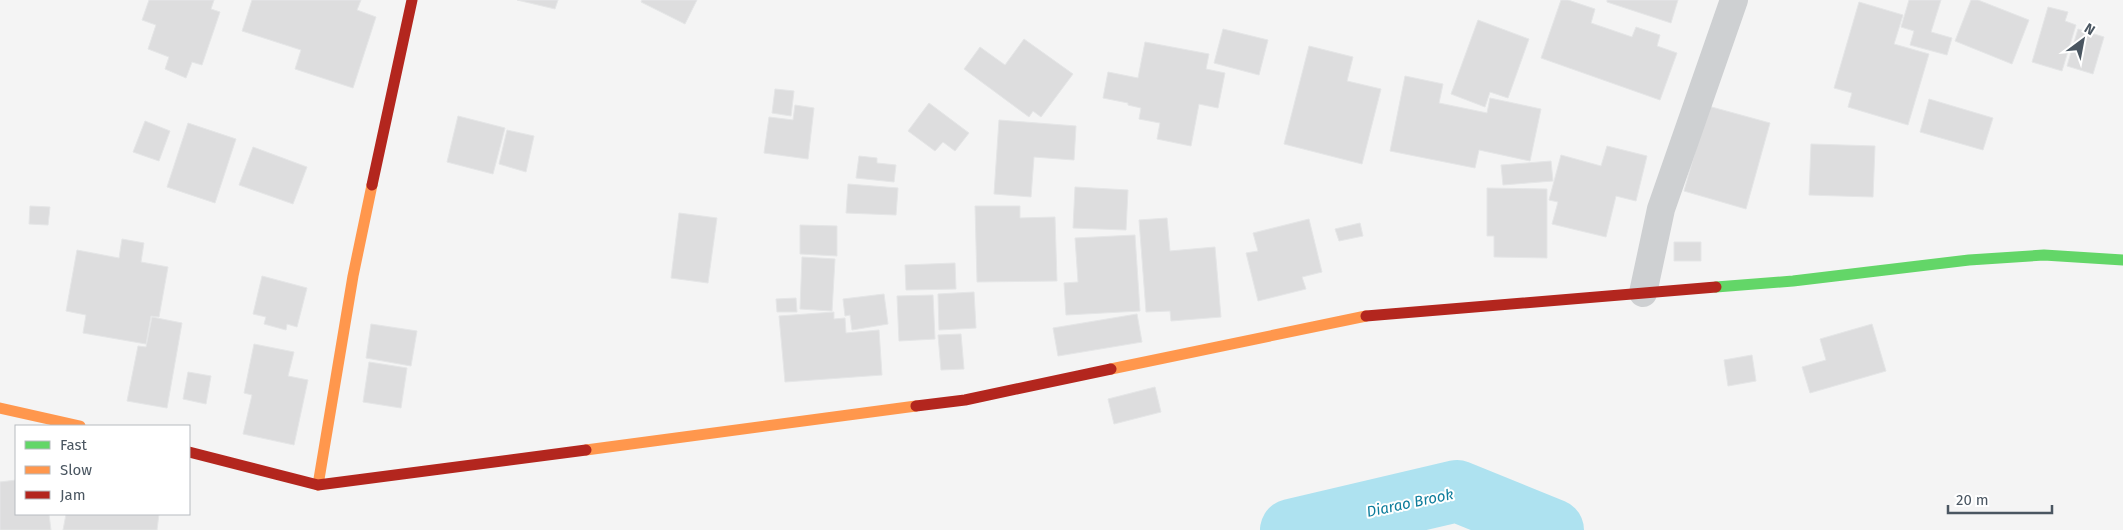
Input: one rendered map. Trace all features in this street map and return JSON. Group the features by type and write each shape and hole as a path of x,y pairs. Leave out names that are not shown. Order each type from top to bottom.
{"street":[{"path":"318,485 353,276 412,0"},
{"path":"1643,293 1661,209 1734,0"},
{"path":"190,452 318,485 965,400 1244,340 1373,315 1793,282 1968,260 2044,255 2123,260"},
{"path":"0,408 76,425"}],"building":[{"path":"149,0 214,0 211,9 220,12 202,65 192,62 186,78 165,69 169,57 148,49 156,25 142,20"},
{"path":"252,0 361,0 357,10 376,17 353,88 295,69 301,50 242,31"},
{"path":"517,0 558,0 555,9"},
{"path":"642,0 697,0 685,24 641,2"},
{"path":"1561,0 1568,0 1595,9 1591,23 1632,37 1636,27 1660,35 1657,46 1677,53 1660,100 1541,58"},
{"path":"1607,0 1678,0 1671,23 1607,2"},
{"path":"1909,0 1941,0 1931,32 1952,38 1947,55 1910,45 1914,31 1901,27"},
{"path":"1971,0 1978,0 2029,20 2012,64 1955,41"},
{"path":"1859,2 1903,15 1894,44 1929,54 1908,125 1848,107 1852,93 1834,88"},
{"path":"2048,7 2068,12 2065,21 2076,25 2062,71 2032,62"},
{"path":"1478,20 1529,39 1508,98 1490,92 1485,107 1451,94"},
{"path":"1223,29 1268,40 1259,75 1214,63"},
{"path":"2078,29 2104,37 2093,74 2067,66"},
{"path":"1024,39 1073,74 1041,117 1033,111 1029,117 964,69 980,47 1005,65"},
{"path":"1145,42 1209,54 1206,69 1225,73 1218,108 1199,104 1191,146 1157,139 1160,123 1139,119 1141,108 1128,105 1128,103 1103,98 1108,72 1138,78"},
{"path":"1309,46 1353,57 1347,81 1381,89 1362,164 1284,144"},
{"path":"1405,76 1443,84 1439,103 1487,113 1490,98 1541,109 1530,161 1479,150 1475,168 1390,151"},
{"path":"775,89 794,91 791,116 772,113"},
{"path":"1929,99 1993,118 1983,150 1920,132"},
{"path":"929,103 969,133 955,151 943,142 935,151 908,131"},
{"path":"795,105 814,108 808,159 764,153 769,117 793,120"},
{"path":"1708,106 1770,123 1746,209 1684,191"},
{"path":"458,116 505,128 493,174 447,162"},
{"path":"999,120 1076,126 1074,160 1034,157 1031,197 994,194"},
{"path":"145,121 170,131 159,161 133,152"},
{"path":"188,123 236,139 215,203 167,187"},
{"path":"507,130 534,136 526,172 499,164"},
{"path":"1811,144 1875,146 1873,197 1809,195"},
{"path":"1607,146 1647,156 1636,201 1616,196 1606,237 1552,224 1558,202 1549,200 1561,155 1601,166"},
{"path":"253,147 307,167 293,204 239,185"},
{"path":"859,156 877,158 877,163 896,165 894,182 856,178"},
{"path":"1551,161 1553,181 1503,185 1501,165"},
{"path":"848,184 898,188 896,215 846,213"},
{"path":"1075,187 1128,190 1126,230 1073,228"},
{"path":"1487,188 1547,189 1547,258 1494,257 1494,236 1487,236"},
{"path":"30,206 50,207 48,225 29,224"},
{"path":"975,206 1020,206 1020,218 1055,217 1057,281 977,282"},
{"path":"679,213 717,218 708,283 671,278"},
{"path":"1167,218 1170,251 1215,247 1221,317 1171,321 1170,311 1146,312 1139,220"},
{"path":"1309,219 1322,272 1302,277 1306,289 1258,301 1246,253 1258,251 1253,233"},
{"path":"1360,223 1363,236 1339,241 1335,229"},
{"path":"800,225 837,226 837,256 800,254"},
{"path":"1135,235 1140,311 1066,315 1064,283 1078,282 1075,238"},
{"path":"122,239 144,243 141,262 168,267 159,317 151,316 146,344 83,333 86,315 66,311 77,250 119,258"},
{"path":"1674,242 1701,242 1701,261 1674,261"},
{"path":"802,257 835,259 832,311 800,309"},
{"path":"955,263 956,289 906,290 905,265"},
{"path":"262,276 307,288 297,327 287,324 286,330 264,324 266,317 253,314"},
{"path":"974,292 976,328 939,330 938,294"},
{"path":"884,294 888,324 852,330 850,315 845,316 843,299"},
{"path":"933,295 935,339 899,341 897,296"},
{"path":"796,298 797,312 777,312 776,299"},
{"path":"834,312 834,319 845,318 846,333 879,330 882,375 785,382 779,316"},
{"path":"1137,314 1142,342 1058,356 1053,328"},
{"path":"152,317 182,323 167,408 127,401 138,346 146,347"},
{"path":"371,324 417,331 411,366 366,358"},
{"path":"1872,324 1886,371 1810,393 1802,367 1826,360 1820,339"},
{"path":"961,334 964,369 941,370 938,335"},
{"path":"254,344 294,352 288,376 308,380 294,445 243,434 252,395 244,393"},
{"path":"1752,355 1756,381 1728,386 1724,360"},
{"path":"369,362 407,368 401,408 363,402"},
{"path":"188,372 211,376 206,404 183,399"},
{"path":"1155,387 1161,412 1114,424 1108,399"},
{"path":"15,480 15,515 49,515 51,530 0,530 0,482"},
{"path":"66,515 159,515 157,530 63,530"}],"waterway":[{"name":"Diarao Brook","path":"1291,530 1457,491 1553,530"}],"traffic: fast":[{"path":"1716,287 1793,281 1969,260 2044,255 2123,260"}],"traffic: slow":[{"path":"318,485 353,276 372,185"},
{"path":"1111,369 1366,316"},
{"path":"586,450 916,406"},
{"path":"0,408 76,425"}],"traffic: jam":[{"path":"372,185 412,0"},
{"path":"1366,316 1716,287"},
{"path":"916,406 965,400 1111,369"},
{"path":"190,452 318,485 586,450"}]}
